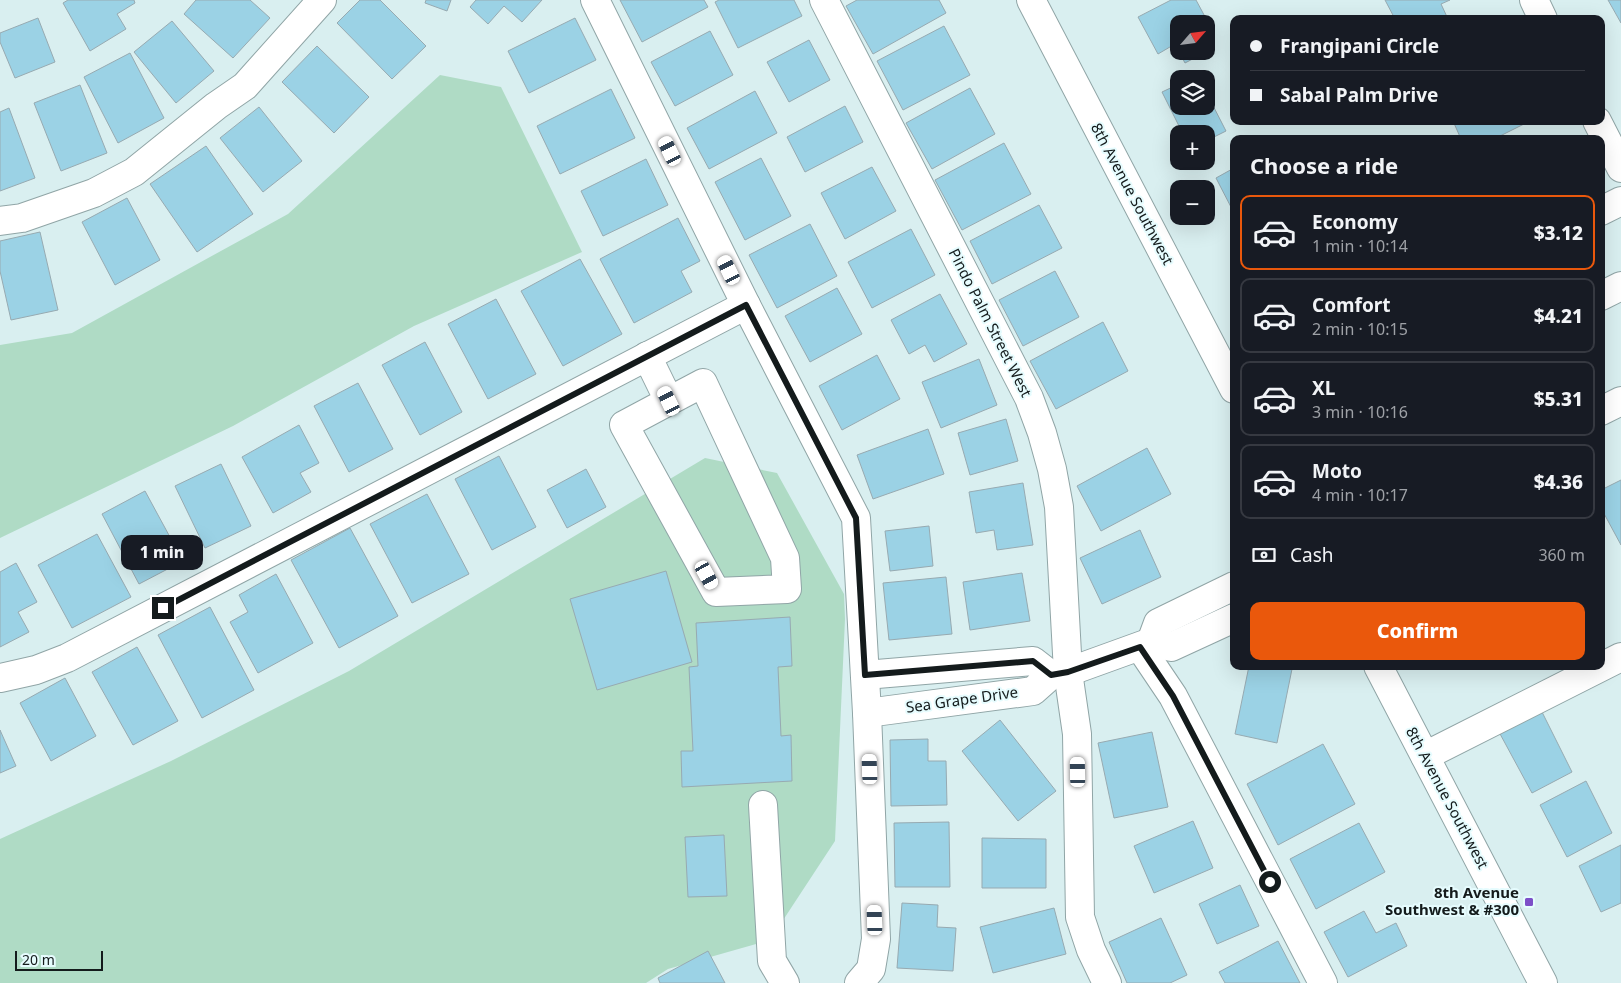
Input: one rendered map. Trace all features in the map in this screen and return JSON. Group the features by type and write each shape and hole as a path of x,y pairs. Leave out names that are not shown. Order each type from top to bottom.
{"street":[{"path":"0,221 22,218 94,193 134,172 216,106 245,86 322,0"},
{"path":"594,0 746,305 856,518 867,713 876,939 871,969 859,983"},
{"name":"Pindo Palm Street West","path":"824,0 1030,398 1052,469 1059,507 1060,673 1077,734 1080,917 1091,950 1107,983"},
{"name":"8th Avenue Southwest","path":"1031,0 1230,381"},
{"path":"1534,0 1541,15"},
{"path":"1608,129 1621,168"},
{"path":"1605,209 1621,201"},
{"path":"1605,294 1621,286"},
{"path":"0,678 36,670 67,658 746,305"},
{"path":"647,356 669,401"},
{"path":"703,383 785,558 787,590 716,592 624,425 669,401 703,383"},
{"path":"1605,409 1621,401"},
{"path":"1230,588 1158,623 1146,645 1323,983"},
{"name":"Sea Grape Drive","path":"867,713 1033,691 1060,673 1146,645 1171,647 1230,620"},
{"path":"1605,665 1621,657"},
{"name":"Sea Grape Drive","path":"865,675 1033,661 1060,673"},
{"name":"8th Avenue Southwest","path":"1380,670 1543,983"},
{"path":"1425,756 1595,670"},
{"path":"763,805 772,962 785,983"}],"green space":[{"path":"440,75 501,87 582,252 414,326 233,426 0,538 0,345 72,333 288,214"},
{"path":"705,458 777,473 844,594 845,619 835,841 770,940 668,969 646,983 0,983 0,839 171,761 349,671"}],"building":[{"path":"68,0 134,0 135,3 117,14 126,29 90,51 63,3"},
{"path":"196,0 250,0 270,18 233,58 184,14"},
{"path":"360,0 380,0 426,46 392,79 337,23"},
{"path":"426,0 451,0 447,11 425,3"},
{"path":"476,0 542,0 522,22 504,6 488,24 470,7"},
{"path":"620,0 704,0 708,7 642,42"},
{"path":"719,0 794,0 802,16 738,48 715,2"},
{"path":"857,0 939,0 946,13 873,54 846,6"},
{"path":"1171,0 1196,0 1204,15 1170,15 1170,47 1158,54 1138,17"},
{"path":"1385,0 1450,0 1441,4 1446,15 1393,15"},
{"path":"1608,0 1621,0 1621,23"},
{"path":"38,18 55,62 15,78 0,42 0,33"},
{"path":"575,18 596,60 529,93 508,51"},
{"path":"172,21 214,71 176,103 134,52"},
{"path":"944,26 970,75 903,110 877,61"},
{"path":"710,31 733,75 675,106 651,62"},
{"path":"809,40 830,80 789,102 767,62"},
{"path":"317,46 369,97 334,133 282,82"},
{"path":"130,53 164,118 118,143 84,77"},
{"path":"80,85 107,153 61,171 34,103"},
{"path":"970,88 995,134 932,169 906,123"},
{"path":"1170,88 1170,108 1162,92"},
{"path":"611,89 635,138 560,174 537,126"},
{"path":"755,91 777,133 709,169 687,128"},
{"path":"845,106 863,142 805,172 787,137"},
{"path":"259,107 302,161 263,192 220,138"},
{"path":"9,108 35,178 0,191 0,112"},
{"path":"1215,110 1226,131 1215,136 1215,125 1178,125 1174,115 1215,115"},
{"path":"1455,125 1522,125 1502,135 1459,135"},
{"path":"1004,143 1031,194 962,230 935,180"},
{"path":"206,146 253,214 197,252 150,184"},
{"path":"761,158 791,216 745,240 715,182"},
{"path":"646,159 668,205 603,236 581,191"},
{"path":"872,167 896,211 845,239 821,193"},
{"path":"1230,170 1230,205 1216,178"},
{"path":"127,198 160,260 115,285 82,222"},
{"path":"1039,205 1062,248 992,284 970,241"},
{"path":"678,218 700,261 681,271 692,292 634,323 600,259"},
{"path":"810,224 837,276 777,308 749,255"},
{"path":"911,229 935,275 872,308 848,262"},
{"path":"40,232 58,310 11,320 0,271 0,241"},
{"path":"580,259 622,334 563,366 521,291"},
{"path":"1055,271 1079,317 1023,346 999,300"},
{"path":"837,288 862,334 810,362 785,316"},
{"path":"940,294 967,344 934,362 925,345 909,354 891,320"},
{"path":"496,299 536,374 488,399 448,324"},
{"path":"1103,322 1128,371 1056,409 1030,361"},
{"path":"425,342 462,412 420,435 382,365"},
{"path":"877,355 900,399 842,430 819,386"},
{"path":"979,359 997,405 941,428 922,382"},
{"path":"358,383 393,449 349,472 314,406"},
{"path":"1006,419 1018,461 970,475 958,433"},
{"path":"299,425 319,463 300,473 311,492 273,513 242,457"},
{"path":"928,429 944,474 873,499 857,455"},
{"path":"1147,448 1171,494 1101,531 1077,486"},
{"path":"499,456 536,527 492,550 455,479"},
{"path":"221,464 251,526 205,548 175,486"},
{"path":"586,469 606,507 567,528 547,490"},
{"path":"1621,480 1621,545 1605,515 1605,488"},
{"path":"1023,483 1033,545 997,550 994,530 976,533 969,492"},
{"path":"145,491 183,561 139,584 102,514"},
{"path":"427,494 469,574 412,603 370,524"},
{"path":"929,526 933,566 890,571 885,531"},
{"path":"350,528 398,616 339,648 291,560"},
{"path":"1140,530 1161,577 1102,604 1080,558"},
{"path":"97,534 131,597 72,628 38,565"},
{"path":"16,563 37,602 18,612 29,632 0,647 0,572"},
{"path":"666,571 692,662 597,690 570,599"},
{"path":"1022,573 1030,621 970,630 963,582"},
{"path":"276,574 313,643 258,673 230,622 248,612 239,595"},
{"path":"946,577 952,634 889,640 883,583"},
{"path":"210,607 254,690 202,718 158,635"},
{"path":"790,617 792,666 778,667 781,736 791,735 792,781 682,787 681,751 693,751 689,667 698,666 696,623"},
{"path":"137,647 178,721 133,745 92,672"},
{"path":"1248,670 1292,670 1277,743 1235,734"},
{"path":"65,678 96,736 51,761 20,703"},
{"path":"1541,710 1572,772 1532,793 1499,732"},
{"path":"1000,720 1056,791 1018,821 962,751"},
{"path":"0,730 16,766 0,773"},
{"path":"1152,732 1168,807 1114,818 1098,743"},
{"path":"928,739 928,761 946,761 947,805 891,806 890,740"},
{"path":"1323,744 1355,804 1278,845 1247,784"},
{"path":"1586,781 1612,833 1567,857 1540,805"},
{"path":"1193,821 1213,868 1154,893 1134,846"},
{"path":"949,822 950,887 895,887 894,823"},
{"path":"1359,823 1385,872 1316,909 1290,859"},
{"path":"724,835 727,896 688,897 685,837"},
{"path":"982,838 1046,839 1046,888 982,888"},
{"path":"1621,845 1621,903 1601,912 1579,866"},
{"path":"1240,885 1259,926 1217,944 1199,904"},
{"path":"902,903 938,905 937,927 956,928 953,971 897,968"},
{"path":"1054,908 1066,954 993,973 980,927"},
{"path":"1364,911 1376,933 1396,923 1407,946 1348,977 1324,932"},
{"path":"1161,918 1187,975 1170,983 1127,983 1109,942"},
{"path":"1278,941 1300,983 1225,983 1219,972"},
{"path":"708,951 725,983 660,983 658,978"}],"place":[{"name":"8th Avenue Southwest & #300","path":"1529,902"}],"route":[{"path":"163,608 746,305 856,518 865,675 1033,661 1051,675 1068,672 1140,647 1173,696 1270,882"}]}
